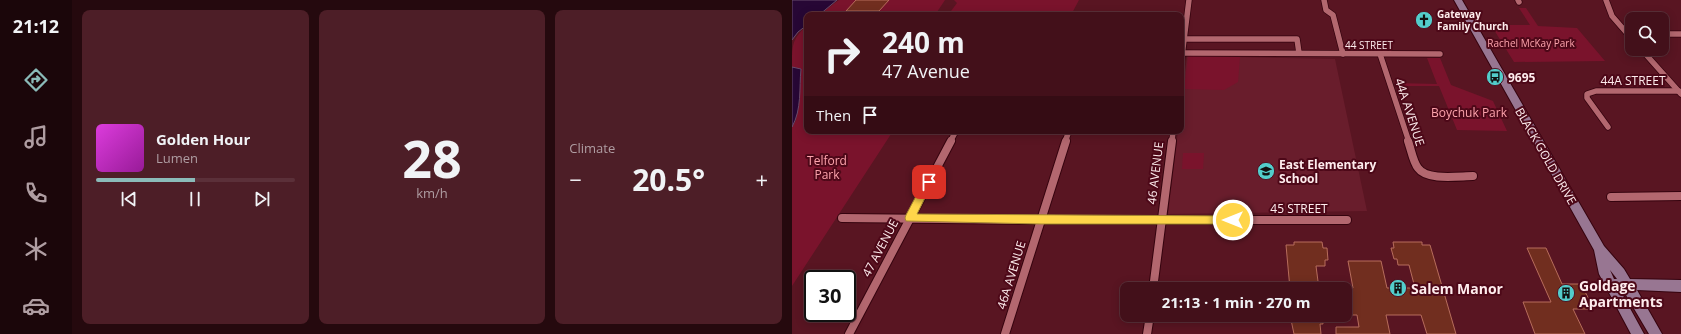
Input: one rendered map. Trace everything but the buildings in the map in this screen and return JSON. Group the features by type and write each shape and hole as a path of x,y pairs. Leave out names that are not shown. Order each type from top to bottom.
{"main road":[{"name":"BLACK GOLD DRIVE","path":"1458,0 1522,116 1600,248 1620,273 1656,334"},
{"name":"BLACK GOLD DRIVE","path":"1600,248 1605,274 1638,334"},
{"path":"1611,284 1681,286"}],"street":[{"path":"1184,28 1189,0"},
{"path":"1324,0 1326,10 1333,15 1343,54"},
{"path":"1606,0 1606,6 1610,13 1625,29"},
{"path":"1669,34 1681,34"},
{"path":"1184,39 1297,39 1299,53"},
{"name":"44 STREET","path":"1184,53 1440,54"},
{"name":"44A AVENUE","path":"1380,54 1417,168 1423,174 1431,176 1473,176"},
{"path":"1647,56 1680,92"},
{"name":"44A STREET","path":"1608,127 1587,98 1587,94 1596,91 1680,92"},
{"name":"47 AVENUE","path":"849,334 954,134"},
{"name":"46A AVENUE","path":"1005,334 1068,134"},
{"name":"46 AVENUE","path":"1154,282 1173,134"},
{"path":"1611,197 1681,196"},
{"name":"45 STREET","path":"842,218 1041,220 1347,220"},
{"path":"1148,334 1149,322"}],"shaded area":[{"path":"792,0 837,0 823,12 804,12 804,27 792,40"},
{"name":"East Elementary School","path":"1187,56 1335,59 1367,211 1168,214 1178,134 1184,134 1184,80"},
{"path":"792,67 801,69 799,106 792,127"}],"green space":[{"path":"839,0 945,0 937,12 823,12"},
{"path":"954,0 1079,0 1073,12 950,12 957,3"},
{"name":"Rachel McKay Park","path":"1519,8 1526,8 1538,26 1577,28 1605,61 1514,62 1491,25 1530,25"},
{"name":"Telford Park","path":"804,28 804,134 891,134 792,286 792,127 796,120 801,69 792,67 792,53 794,43 798,35"},
{"path":"1188,56 1240,57 1238,82 1224,90 1184,89"},
{"name":"Boychuk Park","path":"1427,58 1440,58 1451,85 1493,101 1507,131 1457,130 1439,86 1396,86 1395,83 1437,84"},
{"path":"1183,153 1204,153 1203,169 1182,169"}],"place":[{"name":"Gateway Family Church","path":"1424,20"},
{"name":"9695","path":"1495,77"},
{"name":"East Elementary School","path":"1266,171"},
{"name":"Salem Manor","path":"1398,288"},
{"name":"Goldage Apartments","path":"1566,293"}],"route":[{"path":"929,182 910,218 1233,220"}]}
